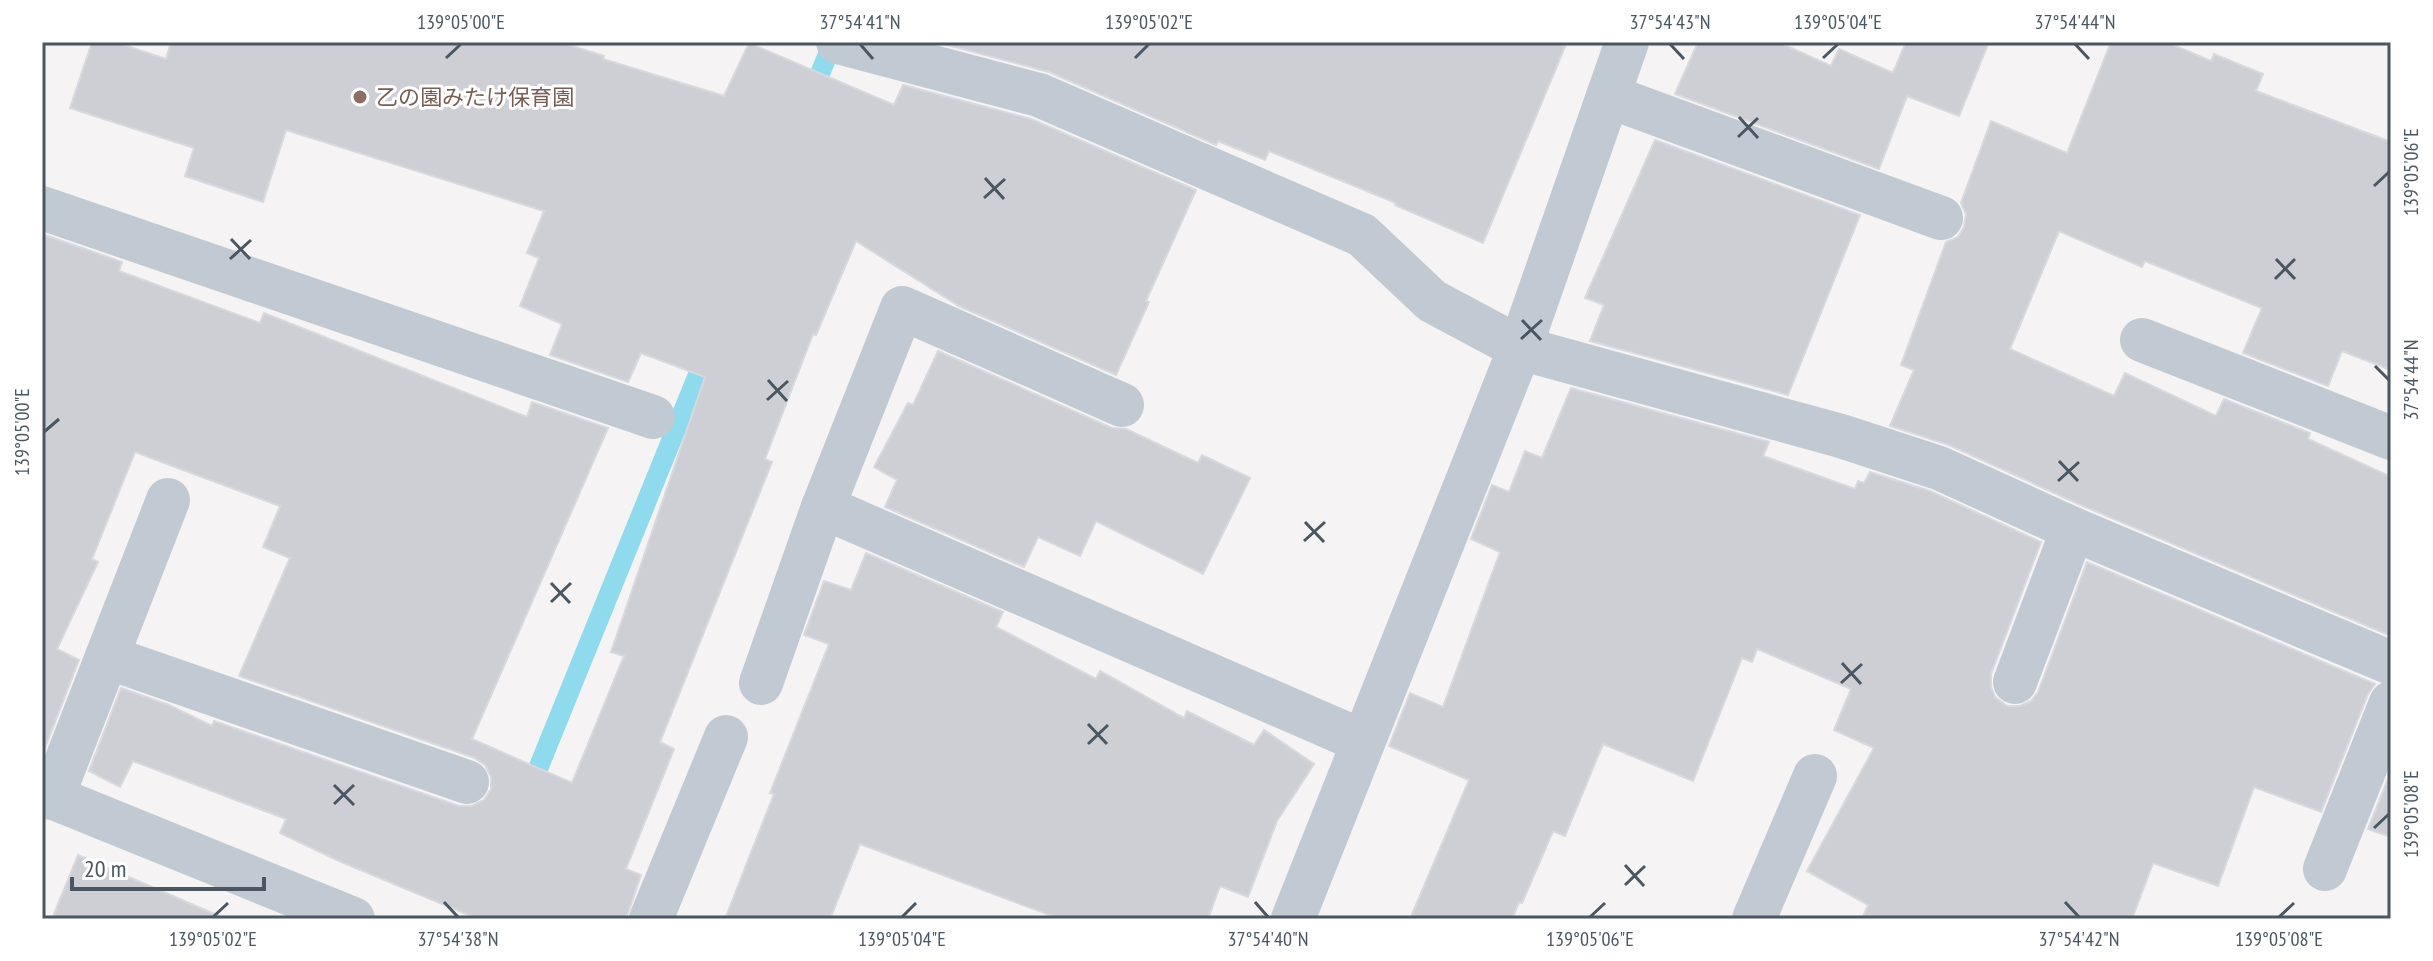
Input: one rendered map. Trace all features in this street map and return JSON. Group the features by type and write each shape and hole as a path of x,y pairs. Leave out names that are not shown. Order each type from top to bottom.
{"street":[{"path":"1293,919 1520,348 1627,42"},
{"path":"845,44 1039,95 1362,235 1432,301 1520,348 1841,436 1939,468 2073,529 2391,663"},
{"path":"1608,96 1941,218"},
{"path":"42,208 653,417"},
{"path":"761,683 823,507 902,308 1122,405"},
{"path":"2142,340 2391,438"},
{"path":"168,500 107,657 47,796 288,907 353,919"},
{"path":"823,507 1362,741"},
{"path":"2015,682 2073,529"},
{"path":"107,657 467,782"},
{"path":"2325,869 2391,703"},
{"path":"651,919 726,737"},
{"path":"1754,919 1815,776"}],"building":[{"path":"92,42 115,42 166,59 171,42 559,42 604,56 603,59 724,96 749,43 894,105 903,85 1031,119 1196,190 1116,375 959,306 856,241 816,335 813,334 765,459 772,462 660,742 674,749 626,869 641,875 626,919 478,919 280,833 286,819 133,761 120,787 89,771 121,688 169,705 212,726 214,721 459,806 472,806 484,800 491,789 491,777 485,765 475,758 239,676 290,558 263,547 280,506 135,452 92,559 98,562 57,649 79,660 45,748 42,746 42,234 122,262 119,271 260,323 264,313 527,417 532,402 608,428 472,739 572,783 624,656 611,652 705,377 641,353 628,382 550,355 562,324 520,306 539,258 527,253 544,211 286,130 263,202 185,176 194,148 70,108"},
{"path":"936,42 1567,42 1483,243 1269,151 1265,160 1218,141 1216,145 1049,72"},
{"path":"1698,42 1778,42 1831,66 1839,49 1893,73 1906,42 1989,42 1959,116 1907,96 1879,169 1675,94"},
{"path":"2111,42 2166,42 2211,61 2214,54 2263,74 2256,91 2391,142 2391,370 2342,351 2328,386 2243,353 2262,308 2145,261 2142,267 2059,231 2010,349 2114,396 2125,373 2216,416 2224,399 2310,433 2308,439 2391,477 2391,636 2083,506 1949,445 1890,426 1914,370 1901,365 1946,242 1958,237 1964,227 1966,214 1961,203 1991,121 2067,153"},
{"path":"1655,140 1860,215 1788,395 1590,341 1604,305 1585,298"},
{"path":"938,351 1112,428 1126,429 1198,463 1202,455 1250,478 1203,574 1096,521 1080,556 1038,537 1024,567 885,507 897,480 874,467 908,403 913,405"},
{"path":"1571,388 1769,442 1763,456 1855,489 1858,481 1864,483 1870,472 1930,491 2041,542 1991,674 1995,697 2007,706 2020,706 2031,701 2038,692 2087,562 2375,684 2368,694 2321,812 2254,787 2218,886 2153,863 2132,919 1862,919 1868,905 1807,871 1874,748 1834,730 1851,689 1757,649 1752,662 1742,658 1693,781 1603,744 1565,836 1553,831 1512,919 1410,919 1469,780 1389,746 1410,693 1443,707 1500,552 1471,539 1492,485 1509,492 1525,451 1542,458"},
{"path":"866,553 1003,612 996,627 1096,679 1100,671 1184,718 1187,711 1254,745 1264,730 1314,764 1277,821 1248,897 1220,886 1208,919 1060,919 860,844 830,919 725,919 774,794 770,793 829,644 804,635 824,581 851,590"},
{"path":"2391,771 2391,837 2368,829"},
{"path":"78,855 226,919 52,919"}],"waterway":[{"path":"810,98 833,42"},
{"path":"529,791 708,350"}],"place":[{"name":"乙の園みたけ保育園","path":"360,97"}]}
